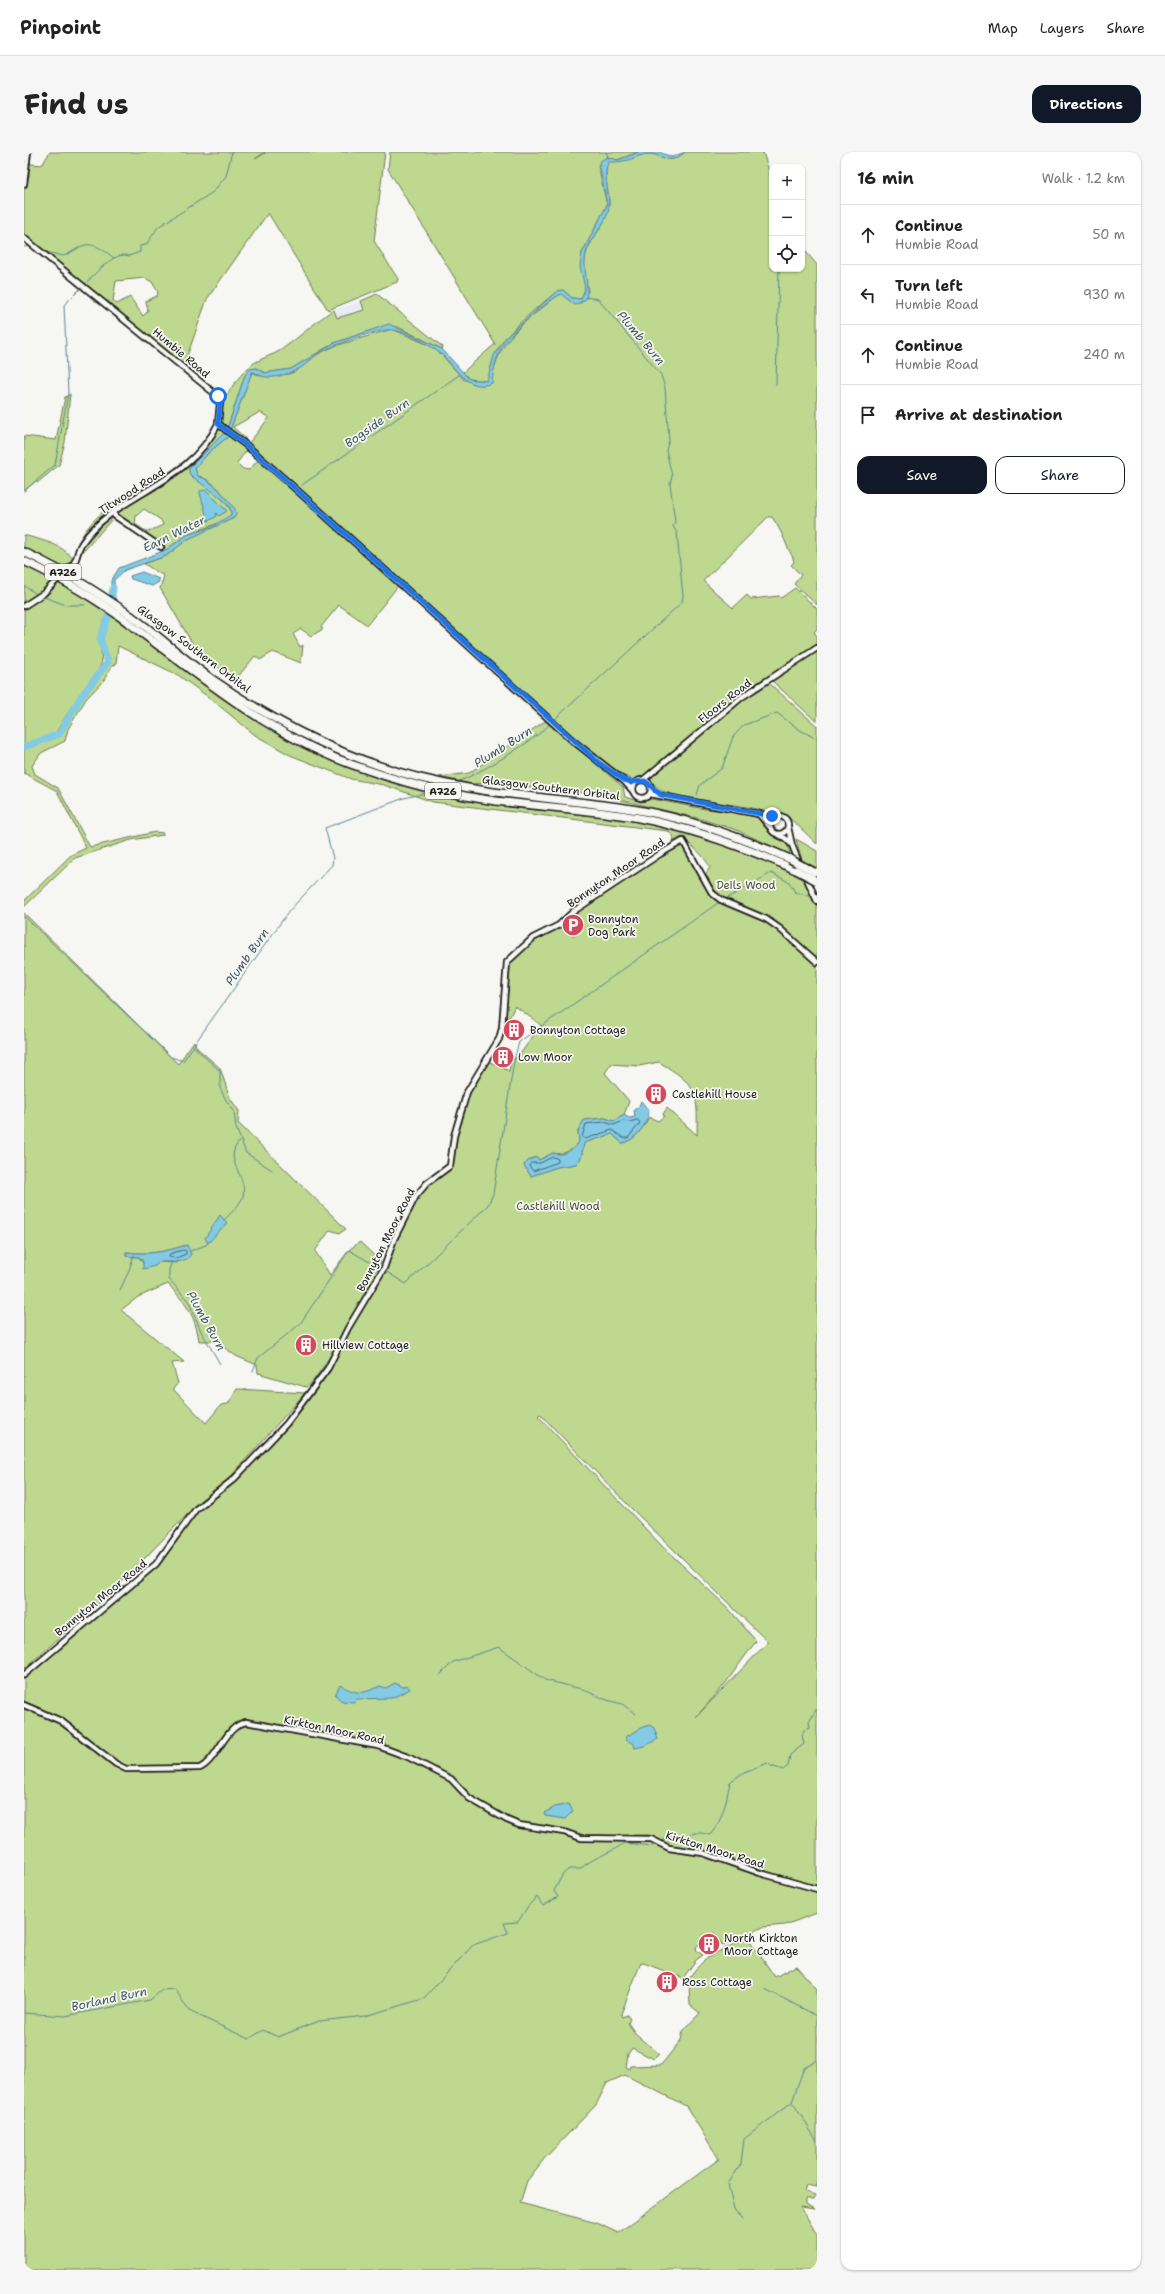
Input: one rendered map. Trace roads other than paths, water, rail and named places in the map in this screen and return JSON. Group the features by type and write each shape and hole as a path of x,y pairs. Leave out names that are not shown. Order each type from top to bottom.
{"highway":[{"name":"Glasgow Southern Orbital","path":"24,552 73,577 100,594 125,611 212,678 257,708 322,743 375,765 468,789 627,808 676,819 731,835 790,859 816,872"},
{"name":"Glasgow Southern Orbital","path":"24,561 65,581 126,620 240,707 296,739 346,762 385,776 450,792 494,800 614,814 664,823 745,847 817,881"}],"street":[{"path":"24,184 28,152"},
{"name":"Humbie Road","path":"24,238 214,392 220,403 218,424"},
{"path":"218,424 232,434 305,497 572,740 624,780 639,798 645,798 650,794 661,795 784,818 788,827 792,845 817,901"},
{"name":"Titwood Road","path":"24,606 44,593 74,563 82,543 95,528 113,512 174,475 205,444 218,424"},
{"path":"113,512 115,516 161,547"},
{"name":"Floors Road","path":"640,781 650,775 742,697 817,648"},
{"path":"650,775 650,794"},
{"path":"624,780 640,781 649,784 661,795"},
{"path":"633,791 640,781"},
{"path":"758,813 776,834 785,838 792,845"},
{"path":"769,826 770,821 775,816"},
{"path":"776,834 784,833 788,827"},
{"name":"Bonnyton Moor Road","path":"24,1675 156,1564 196,1509 234,1479 287,1423 322,1378 384,1268 394,1239 416,1196 428,1183 450,1166 454,1136 467,1092 499,1039 502,1028 507,962 533,938 559,925 574,910 660,854 683,841 712,893 721,900 766,919 779,928 817,962"},
{"name":"Kirkton Moor Road","path":"24,1705 61,1721 116,1764 132,1770 200,1768 207,1763 237,1726 246,1722 378,1746 437,1771 450,1779 469,1798 506,1820 519,1825 564,1832 581,1838 651,1839 669,1848 703,1853 760,1873 817,1889"}],"water":[{"path":"639,152 659,152 672,157 685,152 674,159 666,159 649,154 623,161 609,162 606,171 609,198 608,210 603,223 591,241 586,253 586,299 575,305 561,294 523,323 502,346 493,373 492,383 476,385 469,382 441,354 431,347 403,333 386,330 355,338 325,350 294,372 276,377 268,377 252,372 230,430 227,429 245,375 250,369 256,368 265,373 291,369 334,343 389,324 442,349 469,379 487,381 494,356 505,338 557,291 563,290 572,298 581,299 585,288 580,266 582,253 607,205 599,162 607,157 618,160"},
{"path":"226,431 230,435 208,453 195,469 198,476 214,485 235,509 236,514 234,518 188,539 166,556 125,570 114,580 115,599 111,597 111,581 119,568 166,550 187,535 211,527 231,515 231,510 221,498 189,473 189,468"},
{"path":"206,490 227,511 219,516 216,513 216,517 208,521 200,493 200,491"},
{"path":"142,572 159,579 159,582 152,586 131,579 130,576"},
{"path":"641,1101 649,1111 648,1116 640,1131 627,1142 622,1143 612,1134 584,1143 581,1158 576,1164 557,1167 531,1176 524,1165 529,1160 537,1157 539,1160 553,1153 560,1154 574,1148 579,1142 578,1131 584,1120 605,1118 614,1121 624,1115 629,1118 635,1117 634,1110 639,1106"},
{"path":"220,1215 227,1223 208,1243 205,1238"},
{"path":"187,1245 191,1254 185,1260 177,1262 159,1262 155,1266 143,1269 143,1261 139,1257 126,1256 126,1252 156,1252"},
{"path":"395,1683 403,1687 407,1685 410,1689 392,1698 357,1699 354,1702 342,1701 335,1695 340,1685 355,1692 363,1692 380,1686 386,1688"},
{"path":"649,1725 654,1728 658,1739 644,1746 635,1748 634,1744 626,1740 627,1736"},
{"path":"569,1804 573,1811 565,1819 545,1816 544,1813 555,1807"}],"waterway":[{"path":"85,284 100,269 118,256 129,256 140,252 140,246 146,245 158,227 213,192 226,176 232,152"},
{"name":"Earn Water","path":"606,152 609,159"},
{"path":"46,252 63,256 80,247 89,245 98,247 114,258"},
{"path":"24,247 30,246"},
{"path":"776,385 779,272"},
{"path":"24,491 55,465 68,394 64,305 81,288"},
{"name":"Plumb Burn","path":"554,720 682,602 683,596 677,533 673,526 675,522 670,483 672,476 666,450 669,440 665,388 661,375 598,299 585,297"},
{"name":"Bogside Burn","path":"302,485 459,375"},
{"path":"24,586 37,594"},
{"name":"Earn Water","path":"24,747 59,734 80,698 108,662 100,639 108,617 113,588"},
{"path":"44,597 66,605 85,605"},
{"path":"697,795 700,785 722,768 733,737 744,725 777,713 800,730 817,739"},
{"name":"Plumb Burn","path":"457,782 479,772 506,756 532,739 550,724"},
{"name":"Plumb Burn","path":"272,1170 246,1153 236,1128 234,1111 220,1088 220,1071 193,1046 289,911 332,865 333,858 325,828 404,798 431,792"},
{"path":"724,900 771,873 789,882 795,892 813,897"},
{"path":"385,1271 406,1284 488,1205 493,1194 514,1061 519,1042 721,901"},
{"path":"25,917 171,1057 183,1061 193,1047"},
{"name":"Plumb Burn","path":"224,1220 238,1206 243,1196 244,1188 234,1161 233,1154 240,1141"},
{"name":"Plumb Burn","path":"190,1251 206,1245 208,1242"},
{"path":"253,1371 258,1358 300,1324 349,1250 380,1268"},
{"path":"120,1290 134,1255"},
{"name":"Plumb Burn","path":"172,1262 169,1269 169,1279 189,1302 201,1331 220,1364"},
{"path":"440,1675 453,1662 499,1647 545,1680 582,1689 607,1700 622,1704 636,1714"},
{"name":"Borland Burn","path":"660,1842 670,1836 685,1840 690,1835 696,1833 710,1835 721,1817 730,1782 744,1772 768,1763 771,1766 783,1770 788,1766 790,1755 804,1744 802,1735 804,1730 810,1728 809,1722 817,1708"},
{"name":"Borland Burn","path":"24,2013 65,2016 150,2000 162,1990 175,1989 189,2011 249,2039 263,2030 278,2037 319,2021 365,2016 423,1999 473,1945 508,1933 504,1923 518,1922 528,1906 537,1897 543,1906 558,1897 554,1891 563,1874 569,1869 580,1869 590,1861 624,1843 653,1846 657,1844"},
{"path":"765,1989 817,2016"},
{"path":"742,2220 734,2209 728,2184 741,2164 744,2139 792,2102 804,2067 817,2060"},
{"path":"793,2103 817,2141"}],"place":[{"name":"Bonnyton Dog Park","path":"573,925"},
{"name":"Bonnyton Cottage","path":"514,1030"},
{"name":"Low Moor","path":"503,1057"},
{"name":"Castlehill House","path":"656,1094"},
{"name":"Hillview Cottage","path":"306,1345"},
{"name":"North Kirkton Moor Cottage","path":"709,1944"},
{"name":"Ross Cottage","path":"667,1982"}],"park label":[{"name":"Deils Wood","path":"746,885"},
{"name":"Castlehill Wood","path":"558,1206"}]}
